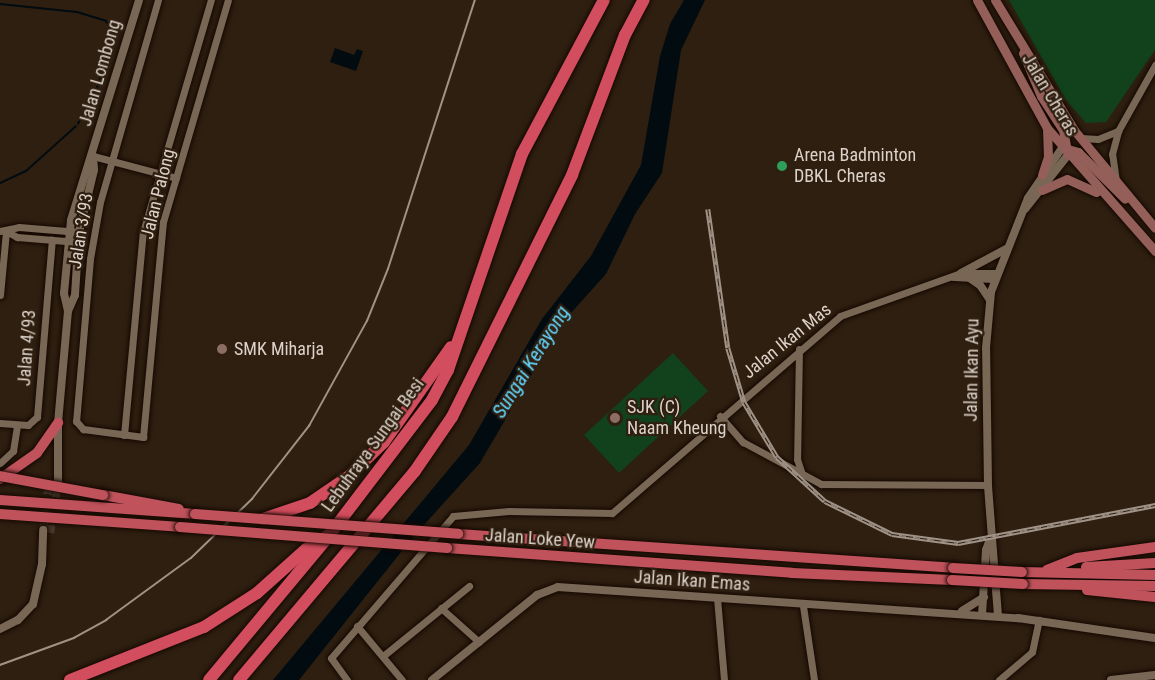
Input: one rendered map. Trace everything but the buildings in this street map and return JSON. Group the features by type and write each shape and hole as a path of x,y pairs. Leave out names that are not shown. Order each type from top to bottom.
{"highway":[{"name":"Lebuhraya Sungai Besi","path":"70,680 204,627 256,593 306,549 330,534 432,400 460,334 522,154 604,0"},
{"path":"240,676 380,514 447,425 572,175 625,35 644,0"},
{"path":"263,519 310,503 348,477 384,442 460,334"},
{"path":"0,477 37,453 58,423"},
{"path":"0,477 158,502 195,514"},
{"name":"Jalan Loke Yew","path":"0,501 263,519 1022,578 1078,586"},
{"name":"Jalan Loke Yew","path":"0,514 792,573 953,574"},
{"path":"209,680 330,534"},
{"path":"1041,573 1077,558 1155,547"},
{"path":"1041,573 1155,563"},
{"path":"1041,573 1155,575"},
{"name":"Jalan Loke Yew","path":"1022,578 1041,573"},
{"path":"1078,586 1155,586"},
{"path":"1078,586 1099,594 1155,597"}],"main road":[{"name":"Jalan Cheras","path":"977,0 1047,128 1155,251"},
{"name":"Jalan Cheras","path":"995,0 1081,138 1155,228"},
{"path":"1022,45 1026,65 1063,130 1066,150 1133,203"},
{"path":"1042,175 1048,157 1047,128"},
{"path":"1042,190 1054,182 1074,179 1108,200"}],"street":[{"name":"Jalan Lombong","path":"54,482 68,311 64,293 69,231 86,167 93,156 139,0"},
{"name":"Jalan 3/93","path":"143,437 84,429 76,421 90,259 110,160 158,0"},
{"path":"124,435 141,243 159,174 211,0"},
{"name":"Jalan Palong","path":"143,437 163,222 228,0"},
{"path":"1116,183 1112,154 1118,131 1155,65"},
{"path":"1081,138 1098,139 1118,131"},
{"name":"Jalan Ikan Ayu","path":"982,615 986,550 990,539 986,348 994,276 1042,175 1066,150"},
{"name":"Jalan Ikan Ayu","path":"1025,209 1042,190 1066,150"},
{"name":"Jalan Lombong","path":"68,311 75,295 79,232 94,170 93,156"},
{"path":"93,156 176,178"},
{"path":"3,231 19,227 79,232"},
{"path":"3,231 17,237 78,242"},
{"name":"Jalan 4/93","path":"0,296 3,231"},
{"name":"Jalan 4/93","path":"17,425 28,425 37,417 52,240"},
{"path":"990,300 980,285 964,275 1006,249"},
{"name":"Jalan Ikan Mas","path":"342,678 331,658 453,516 464,513 612,513 720,416 848,311 950,277 994,276"},
{"path":"800,349 797,459 801,471"},
{"path":"720,416 743,442 801,471 813,481 832,485 988,485"},
{"path":"0,423 17,425 13,451 0,463"},
{"path":"0,629 18,620 33,604 47,531"},
{"name":"Jalan Ikan Ayu","path":"990,539 996,551 998,616"},
{"path":"382,656 469,586"},
{"name":"Jalan Ikan Emas","path":"432,680 548,589 998,616 1040,620 1155,638"},
{"path":"956,613 984,597"},
{"path":"717,598 724,680"},
{"path":"997,598 1018,618"},
{"path":"803,606 814,680"},
{"path":"441,608 479,642"},
{"path":"999,680 1032,652 1040,620"},
{"path":"357,626 402,680"},
{"path":"1112,680 1155,675"}],"green space":[{"path":"1009,0 1155,0 1155,50 1106,122 1086,123 1066,100"},
{"path":"673,353 708,391 619,473 584,435"}],"water":[{"name":"Sungai Kerayong","path":"684,0 705,0 681,50 662,173 635,214 606,274 561,324 480,463 413,537 299,680 273,680 469,445 542,319 591,256 641,165 660,56 670,24"},
{"path":"335,48 354,55 357,49 363,51 356,71 330,62"}],"waterway":[{"path":"0,4 77,12 106,21 114,34 95,94 78,123"},
{"path":"0,183 26,171 76,126"}],"tunnel":[{"path":"43,530 49,482"},
{"path":"50,533 58,483"}],"tram line":[{"path":"0,665 74,638 106,620 191,558 252,499 309,426 367,321 388,269 475,0"}],"railway":[{"path":"708,209 728,348 744,402 777,457 825,501 892,534 958,543 1155,505"}],"place":[{"name":"Arena Badminton DBKL Cheras","path":"782,166"},
{"name":"SMK Miharja","path":"222,349"},
{"name":"SJK (C) Naam Kheung","path":"615,418"}]}
